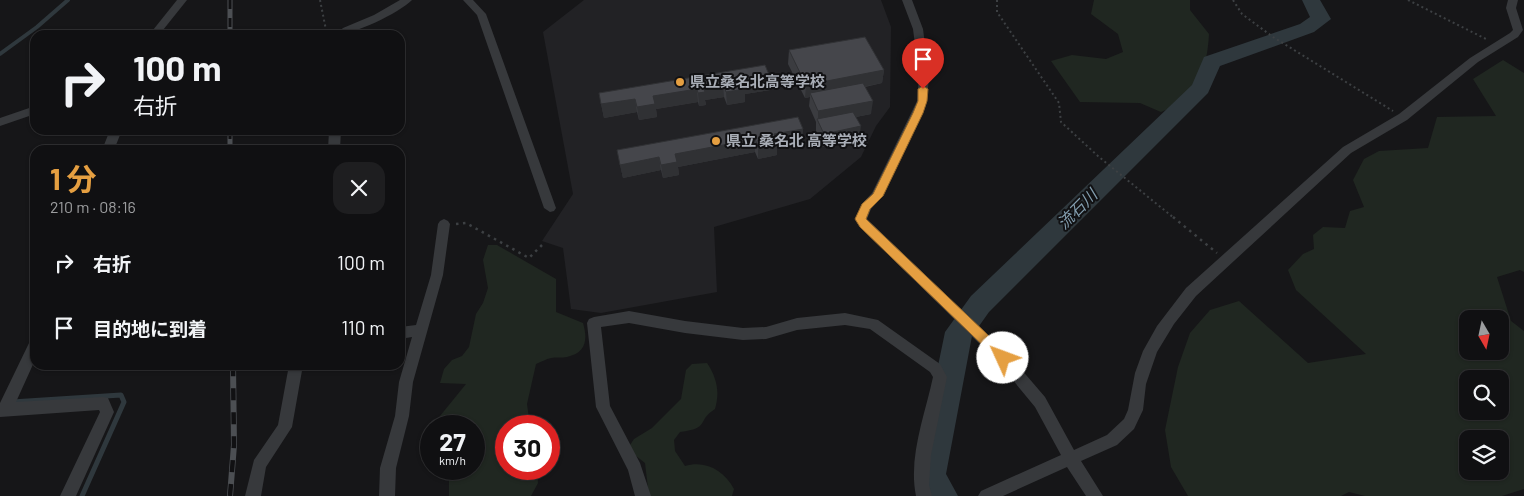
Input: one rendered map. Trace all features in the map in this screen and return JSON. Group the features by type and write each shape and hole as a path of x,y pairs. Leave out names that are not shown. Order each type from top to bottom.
{"street":[{"path":"158,30 182,0"},
{"path":"346,30 377,17 407,0"},
{"path":"468,0 481,14 550,208"},
{"path":"907,0 918,29 924,76 922,101 877,196 866,207 860,219 1003,358 1040,402 1070,458 1095,496"},
{"path":"986,496 1112,440 1126,430 1134,419 1142,372 1162,329 1173,312 1191,292 1347,150 1403,117 1474,60 1514,35 1518,30 1511,8 1513,0"},
{"path":"0,122 30,112"},
{"path":"387,496 388,468 402,416 406,382 437,275 444,224"},
{"path":"643,496 635,468 603,406 594,324 629,317 743,334 766,334 796,324 845,318 873,324 935,368 940,377 922,467 922,490 924,496"},
{"path":"405,332 421,330"},
{"path":"2,410 30,355"},
{"path":"254,496 259,464 285,427 295,370"},
{"path":"2,410 103,403 107,412 68,496"}],"path":[{"path":"320,0 326,30"},
{"path":"997,0 997,12 1059,103 1062,122 1099,157 1226,260"},
{"path":"1233,0 1242,14 1273,38 1403,117"},
{"path":"1408,0 1498,46"},
{"path":"444,224 466,223 530,258 542,245"}],"shaded area":[{"name":"県立 桑名北 高等学校","path":"584,0 881,0 891,27 890,107 876,126 861,157 810,199 714,227 717,292 601,313 571,309 563,248 542,241 573,194 543,32"},
{"path":"1094,0 1190,0 1190,10 1209,34 1203,71 1192,91 1184,99 1161,112 1140,103 1080,102 1051,61 1072,55 1106,59 1123,52 1118,34 1091,14"},
{"path":"1503,60 1524,73 1524,272 1520,270 1497,277 1508,310 1459,310 1459,360 1509,360 1509,315 1511,321 1524,331 1524,489 1502,496 1365,496 1349,492 1341,496 1188,496 1171,467 1165,430 1178,367 1190,333 1210,310 1239,301 1308,363 1366,354 1296,290 1288,270 1303,254 1314,249 1313,235 1323,227 1345,228 1350,211 1364,207 1353,180 1364,159 1379,151 1428,148 1437,117 1496,116 1473,79"},
{"path":"488,245 497,245 556,279 556,312 583,323 585,329 584,345 578,352 567,357 549,358 536,364 527,404 528,415 495,415 495,480 538,480 531,496 449,496 449,480 485,480 485,415 441,415 466,384 440,383 444,369 452,360 462,356 469,347 476,314 483,303 488,288 483,260"},
{"path":"707,363 717,385 715,409 709,413 700,426 680,432 674,440 675,451 685,466 700,464 719,472 730,482 734,489 732,496 649,496 645,463 631,452 630,445 634,439 652,428 681,399 686,370 692,364"}],"building":[{"path":"865,37 884,70 806,85 789,50"},
{"path":"765,65 770,77 742,81 745,89 726,92 723,84 703,87 705,92 698,93 697,89 653,96 655,104 637,107 635,99 601,104 599,93"},
{"path":"863,83 873,101 818,111 810,93"},
{"path":"853,112 861,126 824,134 817,119"},
{"path":"798,117 803,129 774,134 777,142 758,146 755,139 675,154 677,162 661,165 659,157 620,165 617,150"}],"waterway":[{"path":"33,30 68,0"},
{"name":"流石川","path":"942,496 930,477 959,332 980,304 1201,88 1211,62 1307,28 1321,19 1311,0"},
{"path":"0,54 30,32"},
{"path":"12,402 121,395 124,402 82,496"}],"railway":[{"path":"230,0 230,30"},
{"path":"230,135 230,145"},
{"path":"230,496 234,445 233,370"}],"place":[{"name":"県立桑名北高等学校","path":"680,82"},
{"name":"県立 桑名北 高等学校","path":"716,141"}],"route":[{"path":"923,89 918,113 877,196 866,207 860,219 1003,358"}]}
